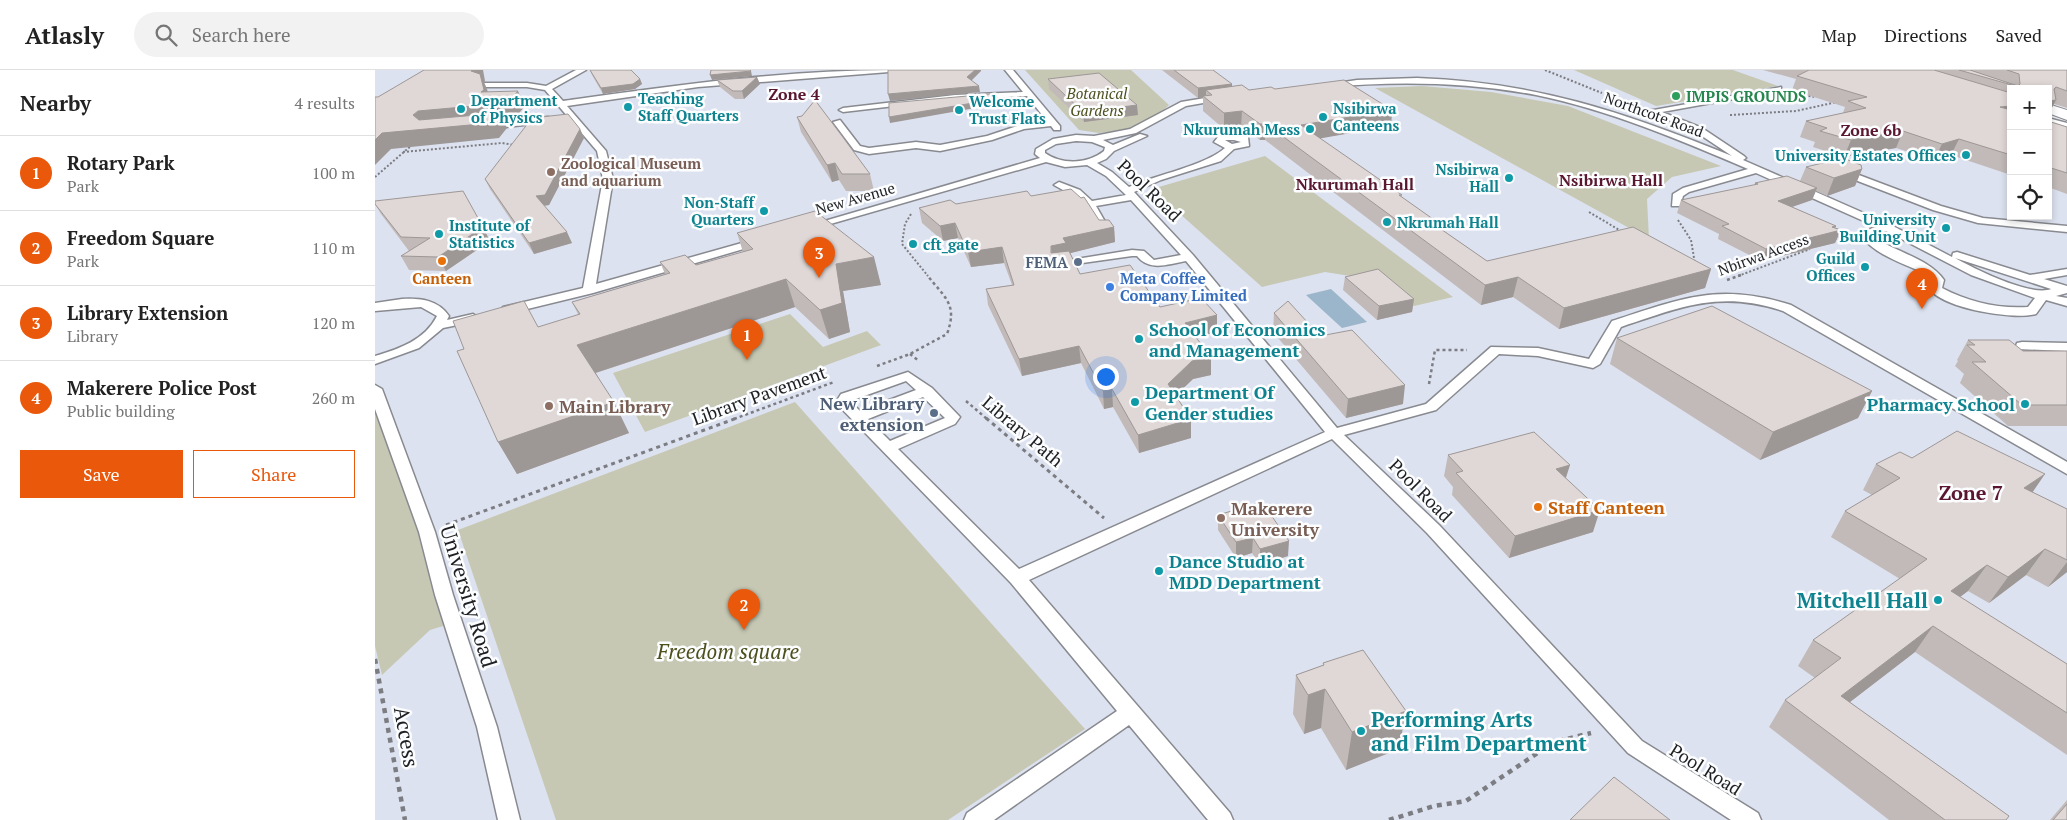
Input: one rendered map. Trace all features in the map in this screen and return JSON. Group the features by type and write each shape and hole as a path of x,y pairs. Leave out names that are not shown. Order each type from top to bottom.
{"main road":[{"path":"2052,109 2067,115"}],"lane":[{"path":"484,85 527,85 547,88 582,70"},
{"path":"562,104 628,94 743,81 889,70"},
{"path":"1009,70 1066,138"},
{"path":"846,82 849,73"},
{"path":"1416,81 1427,73"},
{"path":"1438,73 1461,84"},
{"path":"739,92 743,81"},
{"name":"Northcote Road","path":"1317,88 1357,83 1416,81 1521,90 1565,99 1637,123 1755,170 1924,244 1964,267 2042,296 2067,302"},
{"path":"547,88 562,104 564,118"},
{"path":"1755,170 1714,137 1685,122 1652,111 1778,89"},
{"path":"628,94 628,103"},
{"path":"843,110 955,97 1029,94"},
{"path":"1234,99 1187,109 1153,132 1111,149 1102,158 1088,162 1069,164 1046,159 1039,152 1043,146 1066,138 1094,139 1133,131 1184,104 1234,99"},
{"path":"474,127 564,118 585,130 601,151 608,179 589,290"},
{"path":"2052,121 2067,126"},
{"path":"837,122 857,148 869,151 916,145 940,148 989,138 1023,127 1052,123"},
{"path":"1094,139 1107,143 1111,149"},
{"path":"1090,204 1131,194 1158,178 1218,159 1231,147"},
{"name":"New Avenue","path":"799,230 1046,159"},
{"name":"Pool Road","path":"1088,162 1109,174 1131,194 1189,257 1335,433 1433,529 1635,747 1750,820"},
{"path":"1676,204 1677,194 1686,190 1755,170"},
{"path":"1839,171 1937,208 1982,221 2067,229"},
{"path":"1059,184 1081,194 1090,204 1106,232"},
{"path":"1881,225 1867,233 1867,237 1880,247 1933,273 1938,280 1935,285 1936,290 1954,300 1991,308 2024,312 2031,311 2042,296 2065,289"},
{"path":"440,325 589,290 770,238"},
{"name":"Northcote Road","path":"1924,244 2065,289"},
{"path":"1057,265 1132,252 1140,253 1151,263 1189,257"},
{"path":"2011,285 2032,278 2067,272"},
{"path":"1017,578 1118,530 1335,433 1431,407 1496,350 1538,352 1593,364 1616,324 1706,297 1735,295 1756,298 1787,308 2067,470"},
{"path":"375,307 413,303 429,305 439,309 443,316 440,325 430,335 413,346 375,360"},
{"path":"2022,346 2067,347"},
{"path":"889,447 953,419 951,414 927,391 906,375 846,397 843,402 1017,578 1222,820"},
{"name":"University Road","path":"375,389 427,532 444,595 487,727 509,820"},
{"path":"859,417 927,391"},
{"path":"975,820 1130,713"}],"path":[{"path":"1545,70 1606,94"},
{"path":"1778,89 1821,98"},
{"path":"1723,116 1796,111 1840,102 1831,100"},
{"path":"375,177 415,142"},
{"path":"403,152 502,143 516,145 515,151"},
{"path":"873,367 910,354 947,334 953,317 948,302 902,244 905,224 922,195"},
{"path":"1676,204 1676,217 1693,246 1695,268"},
{"path":"1589,212 1629,236"},
{"name":"Nbirwa Access","path":"1833,240 1881,225"},
{"name":"Nbirwa Access","path":"1735,295 1713,285 1790,258 1816,246"},
{"path":"910,354 925,366"},
{"name":"Library Pavement","path":"427,532 836,381"},
{"name":"Library Path","path":"962,398 1118,530"},
{"name":"Access","path":"375,659 405,820"},
{"path":"1389,820 1434,806 1466,801 1554,742 1591,732 1600,735"}],"shaded area":[{"name":"Makerere University","path":"375,70 1912,70 2007,106 2007,220 2052,220 2052,122 2067,128 2067,820 375,820"}],"green space":[{"name":"Botanical Gardens","path":"1025,70 1131,70 1169,105 1152,121 1133,130 1099,133 1079,130"},
{"name":"IMPIS GROUNDS","path":"1574,70 1733,70 1778,86 1656,106"},
{"path":"1422,86 1491,92 1568,106 1721,166 1672,177 1647,199 1649,239 1375,88"},
{"path":"1265,156 1453,297 1414,306 1363,278 1325,272 1262,287 1152,189"},
{"path":"790,314 823,347 867,331 881,345 645,432 613,373"},
{"name":"Freedom square","path":"795,402 1085,729 948,820 556,820 458,530"},
{"path":"383,412 453,623 430,630 382,675 375,646 375,414"}],"water":[{"path":"1331,289 1367,322 1342,328 1306,295"}],"building":[{"path":"424,70 474,70 471,71 480,74 484,90 481,92 518,91 508,103 418,111 413,115 419,120 500,113 492,123 382,133 375,140 375,97"},
{"path":"590,70 631,70 640,79 633,84 601,88"},
{"path":"711,70 750,70 751,71 710,75"},
{"path":"888,70 975,70 967,77 979,86 888,94"},
{"path":"1174,70 1213,70 1232,84 1198,88"},
{"path":"1809,70 1934,70 2007,92 2007,106 2000,107 2007,109 2007,154 1959,139 1942,144 1903,131 1851,140 1820,131 1827,128 1806,121 1866,108 1848,101 1867,97 1797,76"},
{"path":"1959,70 1970,70 2015,85"},
{"path":"2007,70 2067,70 2067,91 2056,87 2054,89 2056,100 2052,100 2052,85 2019,85 2019,74"},
{"path":"1099,73 1137,105 1083,112 1048,79"},
{"path":"757,77 742,91 733,91 717,80"},
{"path":"1344,80 1392,110 1301,125 1402,195 1399,195 1440,224 1435,225 1487,261 1633,227 1711,269 1564,308 1518,277 1485,285 1266,124 1260,124 1242,111 1224,113 1203,96 1212,95 1206,90 1242,85 1249,90 1271,87 1275,89"},
{"path":"990,94 997,99 889,117 889,103"},
{"path":"815,100 870,174 842,174 835,163 827,165 797,117 802,116"},
{"path":"568,114 580,129 545,195 536,196 567,232 529,243 485,179 532,118"},
{"path":"2052,122 2067,127 2067,173 2052,168"},
{"path":"1843,158 1861,165 1862,169 1834,178 1806,167"},
{"path":"1787,176 1817,188 1778,201 1836,226 1832,227 1841,230 1766,249 1722,226 1729,224 1681,200 1758,184 1755,183"},
{"path":"1071,189 1081,198 1084,197 1099,220 1109,220 1114,227 1063,238 1066,243 1051,246 1051,253 1069,251 1080,274 1130,265 1160,307 1201,298 1217,315 1185,323 1211,357 1192,361 1168,384 1191,419 1138,435 1112,389 1103,391 1079,346 1019,359 986,289 1014,285 1002,247 968,252 955,223 940,226 919,208 950,200 956,204 1027,191 1031,196"},
{"path":"463,191 483,227 438,257 401,256 430,238 401,237 375,204 375,201"},
{"path":"815,211 874,257 836,264 842,303 820,310 786,279 577,345 614,402 498,442 457,351 464,349 453,321 524,301 538,327 580,314 572,302 670,273 660,262 685,255 696,265 753,249 737,233"},
{"path":"1378,269 1414,299 1379,306 1345,277"},
{"path":"1288,301 1320,336 1352,330 1405,385 1348,399 1274,313"},
{"path":"1712,306 1872,391 1773,432 1617,338"},
{"path":"1968,340 2009,340 2023,351 2067,351 2067,405 2022,405 1972,362 1986,362 1967,345 1975,345"},
{"path":"1957,431 2045,474 2024,488 2067,509 2067,560 2045,549 2008,577 1987,565 1951,591 2067,664 2067,713 1933,626 1841,696 2009,816 2006,820 1945,820 1785,700 1841,658 1813,640 1927,559 1845,511 1900,478 1876,464 1900,452 1912,458"},
{"path":"1534,432 1570,465 1556,469 1600,510 1515,536 1456,473 1463,471 1448,455"},
{"path":"1262,502 1289,541 1260,549 1253,538 1236,542 1218,515"},
{"path":"1363,650 1406,711 1352,732 1325,689 1308,695 1296,675 1324,665 1323,663"},
{"path":"1614,777 1670,820 1570,820"},
{"path":"2067,804 2067,820 2053,820"}],"place":[{"name":"IMPIS GROUNDS","path":"1676,96"},
{"name":"Teaching Staff Quarters","path":"628,107"},
{"name":"Department of Physics","path":"461,109"},
{"name":"Welcome Trust Flats","path":"959,110"},
{"name":"Nsibirwa Canteens","path":"1323,117"},
{"name":"Nkurumah Mess","path":"1310,129"},
{"name":"University Estates Offices","path":"1966,155"},
{"name":"Zoological Museum and aquarium","path":"551,172"},
{"name":"Nsibirwa Hall","path":"1509,178"},
{"name":"Non-Staff Quarters","path":"764,211"},
{"name":"Nkrumah Hall","path":"1387,222"},
{"name":"University Building Unit","path":"1946,228"},
{"name":"Institute of Statistics","path":"439,234"},
{"name":"cft_gate","path":"913,244"},
{"name":"Canteen","path":"442,261"},
{"name":"FEMA","path":"1078,262"},
{"name":"Guild Offices","path":"1865,267"},
{"name":"Library Extension","path":"819,278"},
{"name":"Meta Coffee Company Limited","path":"1110,287"},
{"name":"Makerere Police Post","path":"1922,309"},
{"name":"School of Economics and Management","path":"1139,339"},
{"name":"Rotary Park","path":"747,360"},
{"name":"Department Of Gender studies","path":"1135,402"},
{"name":"Pharmacy School","path":"2025,404"},
{"name":"Main Library","path":"549,406"},
{"name":"New Library extension","path":"934,413"},
{"name":"Staff Canteen","path":"1538,507"},
{"name":"Makerere University","path":"1221,518"},
{"name":"Dance Studio at MDD Department","path":"1159,571"},
{"name":"Mitchell Hall","path":"1938,600"},
{"name":"Freedom Square","path":"744,630"},
{"name":"Performing Arts and Film Department","path":"1361,731"}],"district":[{"name":"Zone 4","path":"794,94"},
{"name":"Zone 6b","path":"1871,130"},
{"name":"Nsibirwa Hall","path":"1611,180"},
{"name":"Nkurumah Hall","path":"1355,184"},
{"name":"Zone 7","path":"1971,492"}]}
